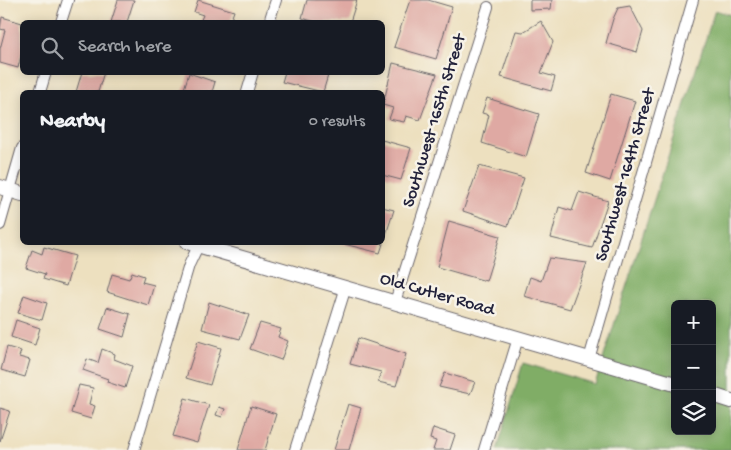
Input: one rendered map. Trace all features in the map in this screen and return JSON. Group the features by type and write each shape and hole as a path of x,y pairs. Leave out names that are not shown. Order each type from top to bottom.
{"main road":[{"name":"Old Cutler Road","path":"199,245 671,383"},
{"path":"716,396 731,401"}],"street":[{"path":"62,20 68,0"},
{"path":"270,20 276,0"},
{"name":"Southwest 164th Street","path":"589,359 693,0"},
{"name":"Southwest 165th Street","path":"395,302 488,7"},
{"path":"41,90 45,75"},
{"path":"248,90 253,75"},
{"path":"0,224 20,156"},
{"path":"134,450 195,245"},
{"path":"295,450 346,287"},
{"path":"484,450 518,338"}],"green space":[{"path":"715,10 731,15 731,450 497,450 523,363 595,384"}],"building":[{"path":"118,0 134,0 128,20 112,20"},
{"path":"198,0 234,11 231,20 201,20 203,15 194,12"},
{"path":"307,0 357,0 351,20 309,20 302,18"},
{"path":"410,0 428,0 452,7 436,59 394,47"},
{"path":"530,0 552,0 551,9 530,10"},
{"path":"630,6 643,31 637,52 606,43 618,8"},
{"path":"2,17 20,22 20,60 18,68 0,63 0,49 5,30 0,29"},
{"path":"541,21 553,42 541,73 555,77 551,91 501,77 516,31 523,32"},
{"path":"393,63 437,74 420,120 406,116 404,122 389,119 393,108 385,106 385,97"},
{"path":"81,75 103,75 99,90 77,90"},
{"path":"188,75 195,75 215,82 213,90 184,90"},
{"path":"284,75 328,75 324,90 315,90 282,82"},
{"path":"611,94 635,101 610,181 586,173"},
{"path":"487,98 539,114 526,157 482,143 489,115 482,113"},
{"path":"385,141 411,148 401,180 385,176"},
{"path":"479,166 524,178 508,226 463,211"},
{"path":"579,192 608,201 592,248 551,238 559,207 572,211"},
{"path":"385,208 394,210 385,238"},
{"path":"449,221 500,236 486,281 437,267"},
{"path":"348,245 383,245 380,253"},
{"path":"44,247 75,256 66,286 43,279 45,274 26,268 32,250 42,254"},
{"path":"549,258 587,263 570,309 524,296 530,277 541,281"},
{"path":"132,272 144,276 142,282 154,285 148,305 107,292 112,274 129,279"},
{"path":"24,295 47,303 42,320 18,313"},
{"path":"209,302 249,315 240,339 202,329"},
{"path":"107,307 130,314 124,337 100,329"},
{"path":"16,320 40,328 35,345 11,337"},
{"path":"260,323 281,329 278,337 288,341 281,360 250,349"},
{"path":"358,338 406,354 396,386 378,382 381,372 350,364"},
{"path":"198,341 221,348 210,385 186,378"},
{"path":"7,347 21,351 19,357 30,360 25,377 1,370"},
{"path":"102,349 115,354 114,359 132,366 125,388 107,382 108,379 83,370 87,359 98,363"},
{"path":"445,373 475,382 470,394 439,387"},
{"path":"79,385 93,388 89,404 95,406 91,419 71,413"},
{"path":"185,398 209,405 197,443 173,436"},
{"path":"348,404 361,408 349,450 334,450"},
{"path":"251,406 276,414 265,450 238,450"},
{"path":"219,407 225,409 222,417 216,415"},
{"path":"0,408 10,411 0,441"},
{"path":"433,428 455,435 450,450 433,450 436,441 430,439"}]}
